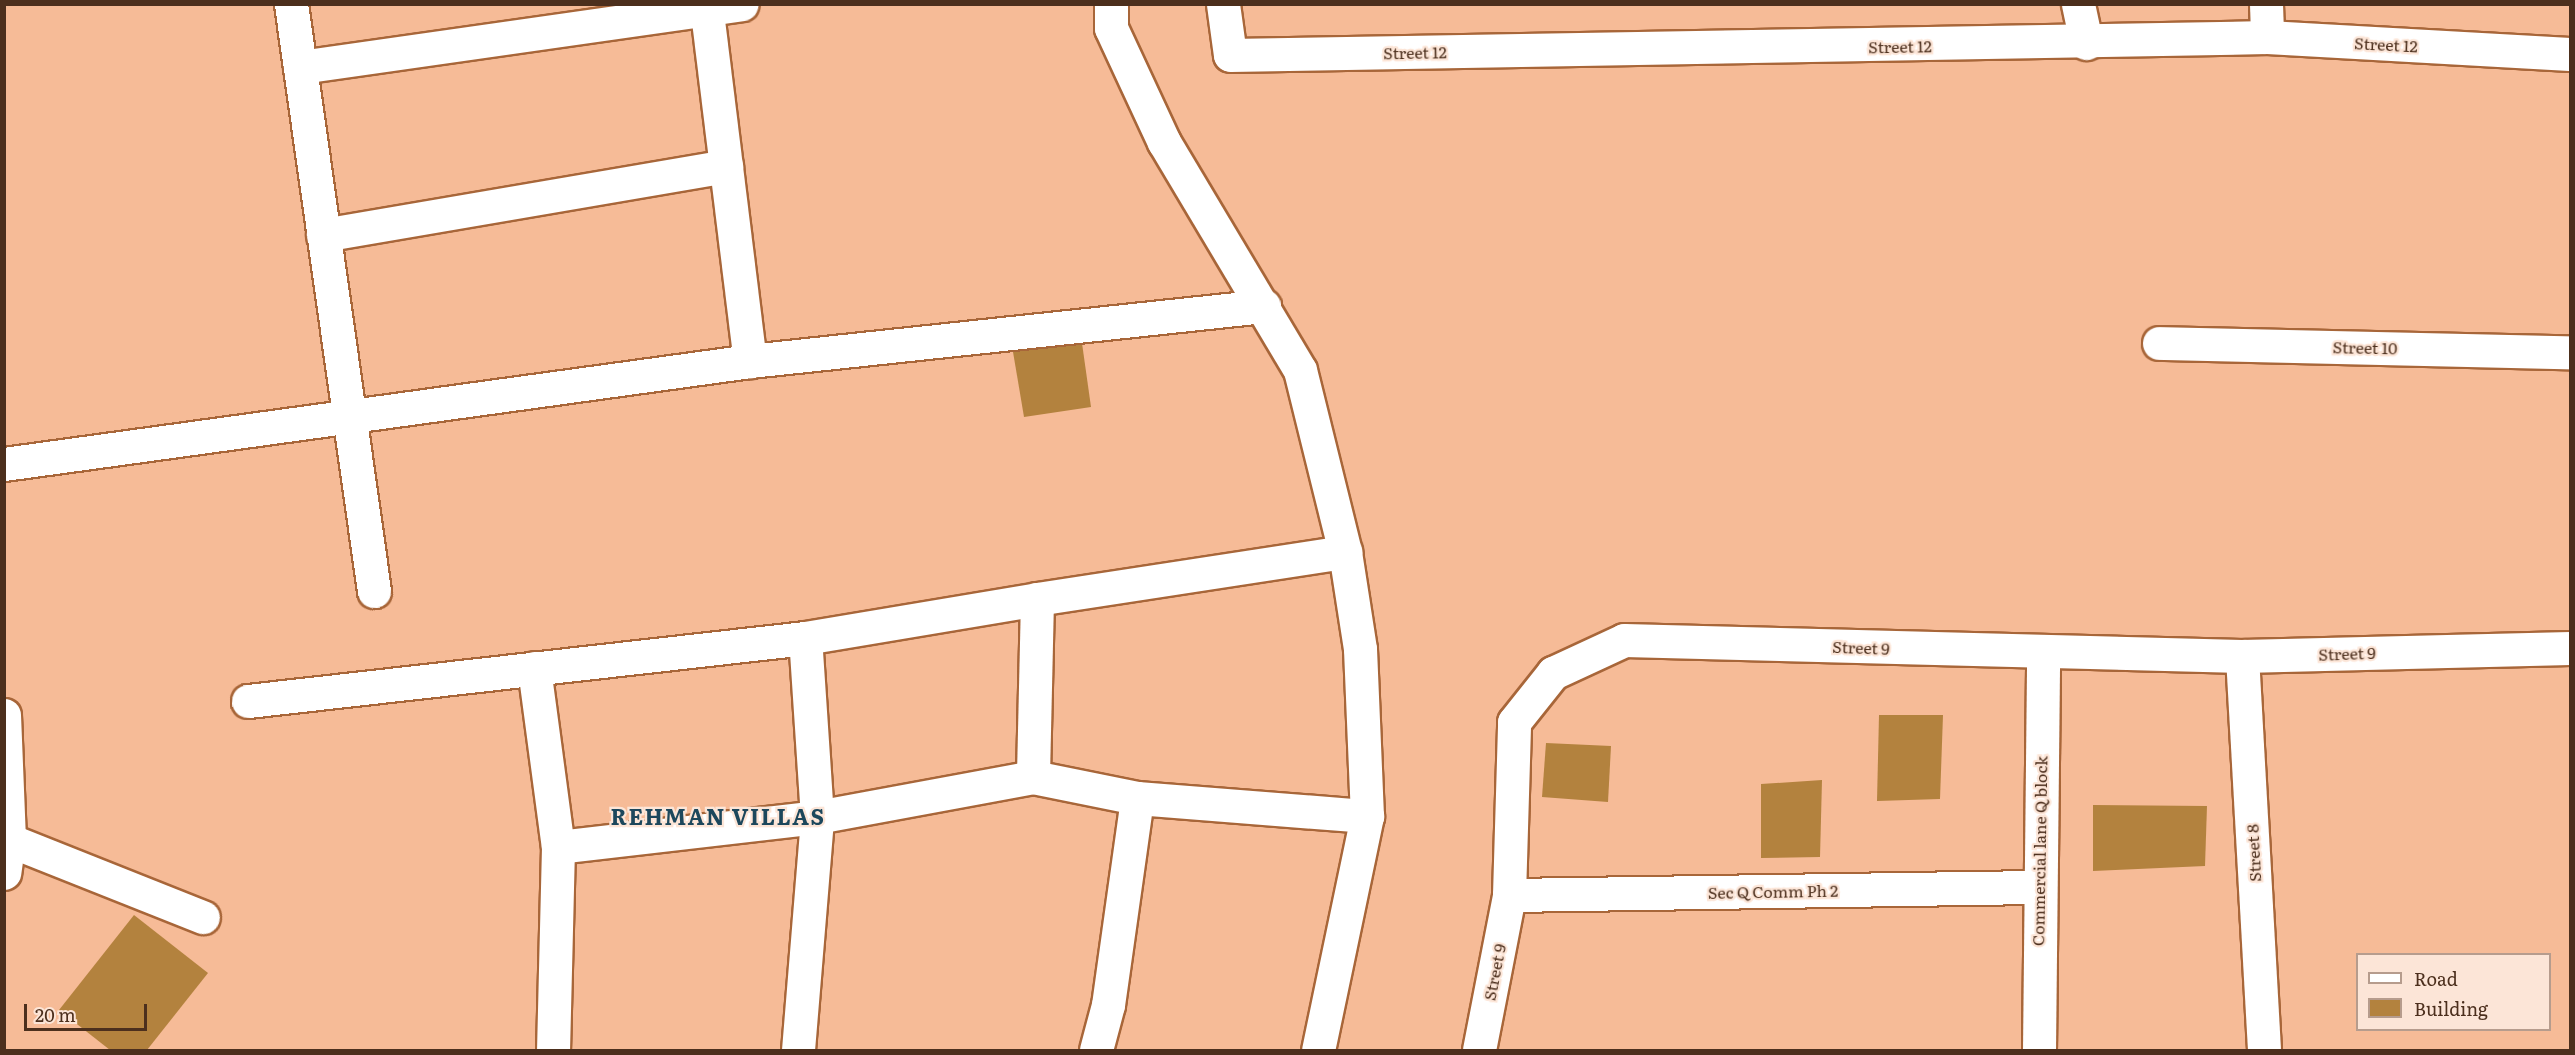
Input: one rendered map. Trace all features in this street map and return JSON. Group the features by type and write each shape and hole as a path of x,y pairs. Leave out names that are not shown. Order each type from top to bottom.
{"street":[{"path":"291,4 347,418 374,591"},
{"path":"300,67 706,7 742,4"},
{"path":"1111,4 1111,28 1164,142 1221,245 1264,306 1300,370 1345,552 1360,649 1367,816 1318,1050"},
{"name":"Street 12","path":"1223,4 1230,55 2086,43 2267,37 2571,54"},
{"path":"2078,4 2086,43"},
{"path":"2266,4 2267,37"},
{"path":"706,7 750,361"},
{"path":"322,235 726,166"},
{"path":"4,464 750,361 1264,306"},
{"name":"Street 10","path":"2159,343 2571,352"},
{"path":"248,701 804,638 1037,599 1345,552"},
{"path":"1034,777 1037,599"},
{"path":"798,1050 818,817 804,638"},
{"name":"Street 9","path":"1479,1050 1509,895 1514,722 1553,673 1624,640 2242,656 2571,648"},
{"name":"Commercial lane Q block","path":"2039,1050 2037,887 2043,652"},
{"name":"Street 8","path":"2242,656 2272,1050"},
{"path":"534,668 558,847 553,1050"},
{"path":"4,715 7,839 4,873"},
{"path":"558,847 818,817 1034,777 1137,798 1367,816"},
{"path":"1096,1050 1108,1005 1137,798"},
{"path":"7,839 203,917"},
{"name":"Sec Q Comm Ph 2","path":"1509,895 2037,887"}],"building":[{"path":"1080,329 1091,407 1024,417 1011,340"},
{"path":"1879,715 1943,715 1940,799 1877,801"},
{"path":"1546,743 1611,746 1608,802 1542,797"},
{"path":"1822,780 1820,857 1761,858 1761,784"},
{"path":"2093,805 2207,806 2205,866 2093,871"},
{"path":"134,915 208,973 147,1050 110,1050 59,1010"}],"district":[{"name":"REHMAN VILLAS","path":"718,816"}]}
